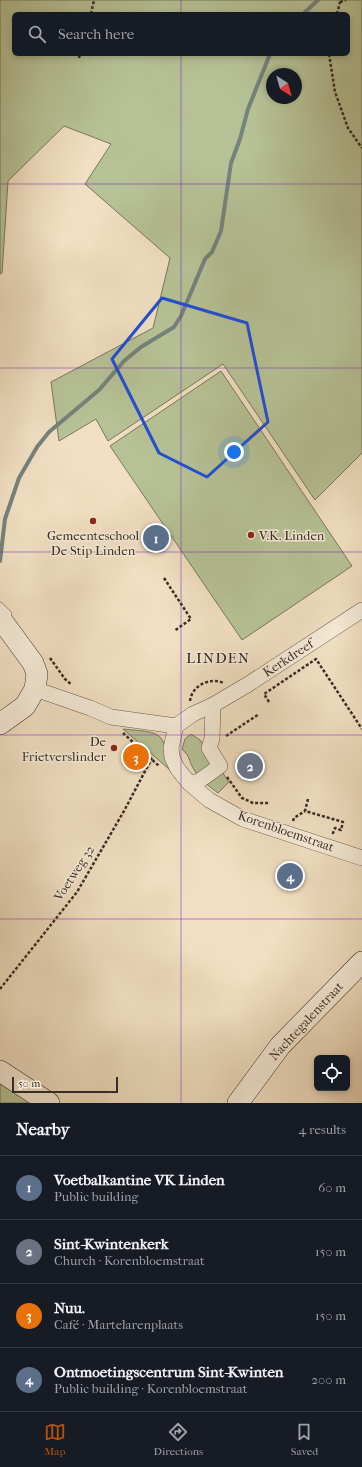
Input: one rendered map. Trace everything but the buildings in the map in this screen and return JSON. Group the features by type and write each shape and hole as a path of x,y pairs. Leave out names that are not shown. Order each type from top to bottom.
{"street":[{"name":"Kerkdreef","path":"176,726 193,714 213,705 247,685 362,610"},
{"path":"0,724 25,706 38,682 33,663 5,618"},
{"path":"38,682 111,717 176,726"},
{"path":"189,783 199,781 220,766 209,748 212,739 213,705"},
{"name":"Korenbloemstraat","path":"176,726 171,748 172,757 177,768 189,783 209,800 243,819 362,858"},
{"name":"Nachtegalenstraat","path":"238,1103 280,1046 362,962"},
{"path":"0,1071 49,1103"}],"lane":[{"path":"0,606 5,618"}],"path":[{"path":"91,12 94,0"},
{"path":"337,12 339,1 346,0"},
{"path":"329,56 335,92 348,128 362,148"},
{"path":"164,578 191,619 174,631"},
{"path":"47,654 65,679 78,688"},
{"path":"269,702 264,694 316,659 362,729"},
{"path":"190,702 191,696 195,689 199,685 209,681 219,680 227,684 247,685"},
{"path":"209,748 259,714"},
{"name":"Voetweg 32","path":"0,989 77,892 124,811 152,758 134,745 115,726 111,717"},
{"path":"220,766 242,798 254,803 269,803"},
{"path":"308,799 305,811 343,822 341,830 335,828 333,833 327,831"}],"highlighted area":[{"path":"162,298 247,323 268,422 207,477 159,453 112,359"}],"green space":[{"path":"0,0 362,0 362,453 315,500 223,364 108,441 96,419 59,441 51,382 153,328 170,258 85,184 111,144 64,126 8,181 2,273 0,274"},
{"name":"V.K. Linden","path":"221,371 352,566 242,640 110,446"},
{"path":"123,729 146,731 159,736 165,747 170,770"},
{"path":"191,734 200,740 229,782 218,793 198,776 182,749 185,739"},
{"path":"0,1078 39,1103 0,1103"}],"waterway":[{"path":"305,12 318,0"},
{"path":"0,561 5,519 19,478 37,447 49,432 99,390 124,361 141,347 174,327 181,316 205,259 212,252 221,231 231,163 240,139 248,109 269,56"}],"place":[{"name":"Gemeenteschool De Stip Linden","path":"93,521"},
{"name":"V.K. Linden","path":"251,535"},
{"name":"Voetbalkantine VK Linden","path":"156,538"},
{"name":"De Frietverslinder","path":"114,748"},
{"name":"Nuu.","path":"136,757"},
{"name":"Sint-Kwintenkerk","path":"250,766"},
{"name":"Ontmoetingscentrum Sint-Kwinten","path":"290,876"}],"district":[{"name":"LINDEN","path":"218,658"}]}
